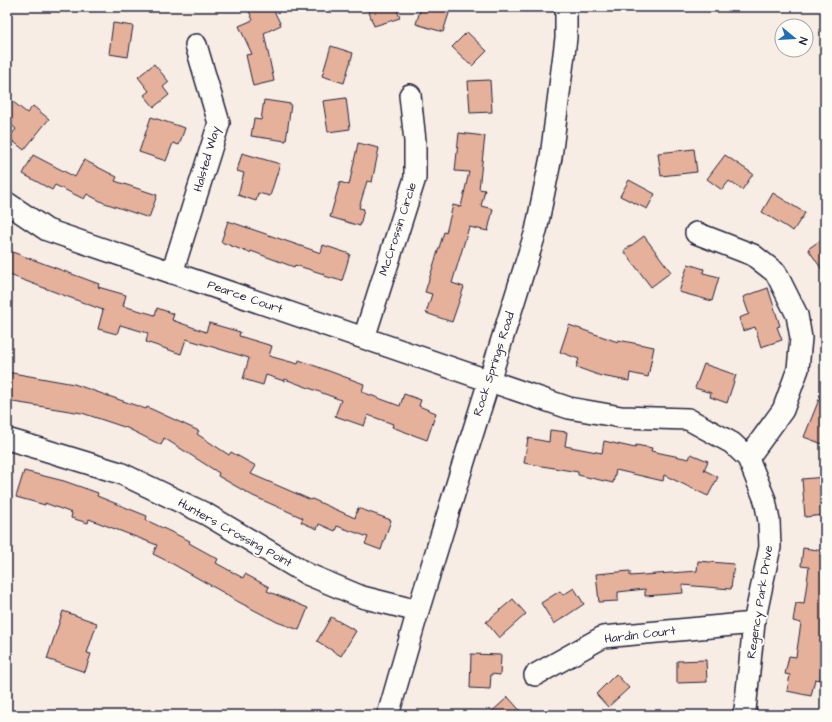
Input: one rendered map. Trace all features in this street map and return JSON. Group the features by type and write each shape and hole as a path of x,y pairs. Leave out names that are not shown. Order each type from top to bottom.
{"street":[{"name":"Rock Springs Road","path":"388,715 418,612 536,231 552,157 566,38 566,7"},
{"name":"Halsted Way","path":"172,273 219,123 196,45"},
{"name":"McCrossin Circle","path":"364,338 415,178 415,141 410,95"},
{"name":"Pearce Court","path":"7,203 47,230 489,380"},
{"path":"696,233 753,255 776,273 797,315 800,338 798,369 783,410 748,458"},
{"name":"Regency Park Drive","path":"489,380 569,408 621,418 688,419 732,442 748,458 765,500 769,522 770,547 754,623 745,710 743,715"},
{"name":"Hunters Crossing Point","path":"7,440 120,473 206,514 307,574 362,597 418,612"},
{"name":"Hardin Court","path":"535,676 603,637 754,623"}],"building":[{"path":"247,7 272,7 281,25 264,33 274,81 253,86 246,55 252,54 239,26 253,20"},
{"path":"367,7 396,7 400,18 374,26"},
{"path":"421,7 451,7 443,32 416,24"},
{"path":"113,23 133,26 128,57 109,54"},
{"path":"467,32 487,51 472,66 452,47"},
{"path":"331,46 353,53 344,83 322,76"},
{"path":"154,64 169,82 163,87 169,95 154,107 144,95 149,91 138,77"},
{"path":"490,80 492,112 470,113 468,81"},
{"path":"346,98 350,129 328,132 323,101"},
{"path":"264,100 291,104 286,141 251,136 254,119 261,120"},
{"path":"12,101 27,113 33,106 49,119 24,150 9,138 16,129 7,121 7,107"},
{"path":"151,117 185,128 179,145 173,143 166,161 139,152"},
{"path":"459,133 485,136 479,189 485,190 481,206 493,209 488,231 469,227 452,283 464,287 452,322 426,313 432,294 425,292 444,232 446,233 453,205 461,207 469,172 455,171"},
{"path":"358,143 379,148 372,182 367,181 359,208 364,209 360,226 330,217 340,182 349,185"},
{"path":"694,149 697,172 661,176 658,153"},
{"path":"242,153 280,164 270,196 258,193 256,201 238,195 244,173 237,171"},
{"path":"33,155 75,177 84,160 117,177 115,181 157,195 149,218 102,202 87,194 84,199 55,185 52,190 23,174"},
{"path":"725,155 753,174 742,190 729,181 722,190 707,179"},
{"path":"629,180 655,194 647,209 620,196"},
{"path":"773,193 805,213 793,231 762,212"},
{"path":"228,221 321,253 323,245 350,254 342,281 295,265 294,267 251,251 250,253 221,242"},
{"path":"644,236 671,272 651,287 624,251"},
{"path":"825,237 825,274 808,249"},
{"path":"7,250 99,284 98,287 126,295 123,306 155,315 157,308 174,314 172,320 206,332 209,323 240,332 239,336 272,346 269,356 298,364 299,360 364,384 362,392 400,406 404,394 421,400 419,406 436,413 427,440 392,427 393,424 368,415 364,426 335,416 341,400 285,379 284,381 266,375 263,385 243,379 249,358 186,339 181,354 146,342 148,333 120,325 117,334 98,329 103,310 7,274"},
{"path":"688,264 704,269 703,273 719,277 712,301 679,292"},
{"path":"768,288 780,326 777,327 782,340 761,347 755,327 743,331 739,318 749,314 743,297"},
{"path":"569,325 618,342 618,340 654,347 648,377 630,373 629,381 601,376 576,367 579,359 560,352"},
{"path":"704,364 736,375 727,403 710,397 711,393 695,388"},
{"path":"7,372 74,384 146,409 147,407 199,431 197,434 229,455 231,452 256,466 251,474 355,518 358,508 391,520 381,550 365,544 368,537 337,526 335,531 319,524 317,529 301,522 303,518 253,496 218,476 219,473 164,438 161,445 127,428 82,413 7,401"},
{"path":"825,387 825,445 804,437"},
{"path":"550,430 567,432 565,446 602,453 604,441 635,448 636,445 652,448 651,451 689,459 691,454 708,461 704,470 718,477 708,496 664,475 663,481 616,470 613,483 578,475 578,472 524,463 528,438 549,442"},
{"path":"24,471 64,481 98,493 97,496 147,516 146,520 190,541 189,543 218,559 216,563 243,578 245,574 269,587 267,591 308,608 299,630 277,622 153,554 157,545 89,519 88,523 71,518 72,513 45,503 45,505 16,497"},
{"path":"825,477 825,515 805,517 802,479"},
{"path":"803,548 825,551 825,658 820,680 815,679 811,696 787,691 790,675 785,674 789,656 796,657 801,623 793,621 796,603 804,604 809,567 801,566"},
{"path":"698,561 734,564 731,589 682,585 683,593 645,596 645,589 618,592 618,601 599,602 596,574 630,571 630,576 697,571"},
{"path":"574,588 584,604 554,624 541,603 560,591 563,595"},
{"path":"513,599 526,614 499,638 486,622"},
{"path":"63,611 97,623 87,653 91,654 85,672 47,659"},
{"path":"331,617 356,631 341,656 317,641"},
{"path":"471,654 501,655 500,675 491,674 490,689 470,688"},
{"path":"706,660 707,682 677,683 677,661"},
{"path":"616,674 629,688 608,707 596,694"},
{"path":"508,697 524,715 488,715"}]}
